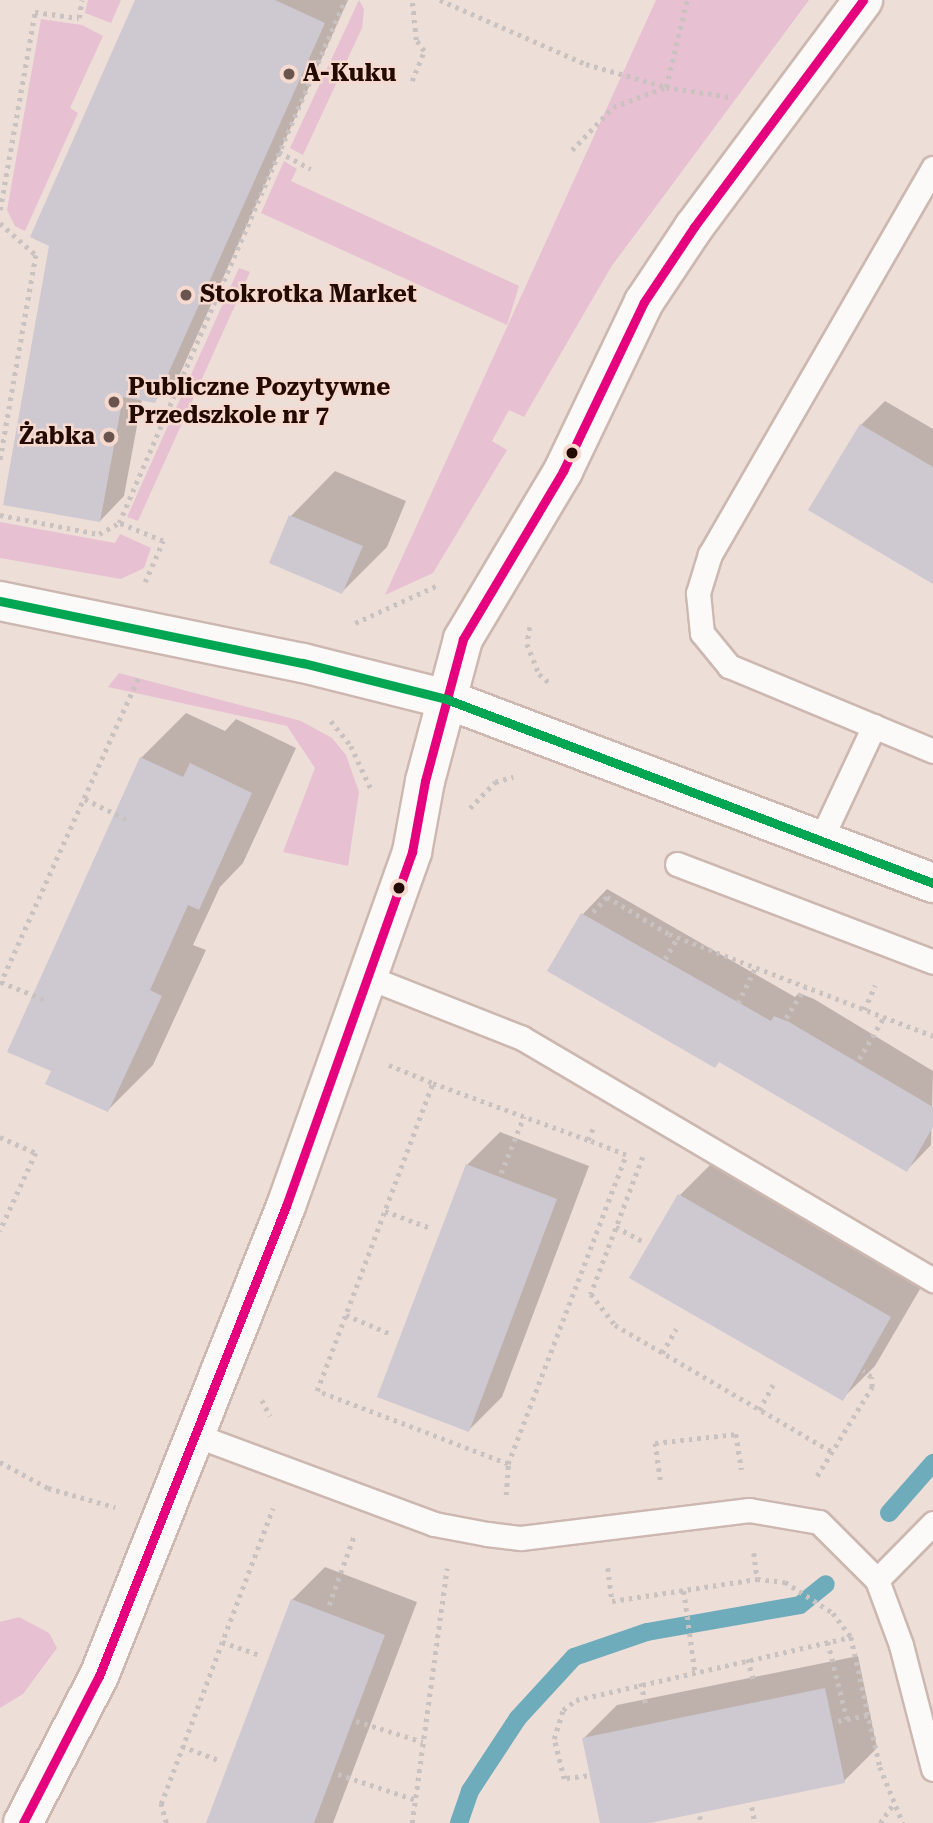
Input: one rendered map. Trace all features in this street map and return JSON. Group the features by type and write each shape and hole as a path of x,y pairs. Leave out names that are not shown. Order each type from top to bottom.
{"street":[{"path":"23,1823 99,1676 286,1206 370,978 412,852 446,699 463,639 563,471 644,302 694,226 863,0"},
{"path":"0,601 303,663 446,699 933,883"}],"lane":[{"path":"933,168 710,554 698,593 702,633 729,666 933,751"},
{"path":"821,839 874,726"},
{"path":"677,864 933,962"},
{"path":"370,978 522,1038 933,1280"},
{"path":"195,1435 434,1524 487,1534 521,1538 749,1510 819,1522 877,1580 901,1645 933,1769"},
{"path":"877,1580 933,1523"}],"path":[{"path":"0,211 35,12 79,18 82,0"},
{"path":"0,515 99,534 119,523 345,0"},
{"path":"412,0 416,40 424,51 412,81"},
{"path":"440,0 586,64 666,87 707,90 744,101"},
{"path":"666,87 687,0"},
{"path":"572,150 613,107 666,87"},
{"path":"279,152 310,169"},
{"path":"0,223 36,255 0,461"},
{"path":"119,523 163,541 140,592"},
{"path":"531,617 527,644 539,674 555,687"},
{"path":"45,1000 0,983 142,670"},
{"path":"328,718 351,746 372,791 371,803"},
{"path":"85,799 126,819"},
{"path":"593,912 607,897 677,938 933,1036"},
{"path":"665,959 677,938"},
{"path":"738,1003 755,968"},
{"path":"786,1018 806,987"},
{"path":"859,1059 884,1017"},
{"path":"380,1061 626,1155 508,1464 506,1495"},
{"path":"433,1083 317,1391 508,1464"},
{"path":"501,1174 524,1116"},
{"path":"588,1140 592,1128 599,1130"},
{"path":"683,1133 646,1149 591,1294 615,1325 832,1452"},
{"path":"0,1138 36,1153 0,1231"},
{"path":"385,1211 430,1228"},
{"path":"616,1227 644,1242"},
{"path":"346,1315 391,1334"},
{"path":"662,1353 676,1328"},
{"path":"817,1476 872,1387 870,1377 863,1371"},
{"path":"759,1409 773,1385"},
{"path":"647,1484 660,1483 655,1443 736,1434 743,1472 755,1473"},
{"path":"0,1462 48,1489 162,1519"},
{"path":"804,1476 817,1476 828,1483"},
{"path":"494,1493 520,1495"},
{"path":"166,1823 161,1804 276,1501"},
{"path":"329,1605 356,1532"},
{"path":"412,1823 448,1571 445,1563"},
{"path":"785,1582 834,1613 851,1637 880,1767 903,1823"},
{"path":"684,1591 695,1671"},
{"path":"587,1776 564,1779 554,1739 563,1710 594,1693 851,1637"},
{"path":"222,1642 259,1655"},
{"path":"828,1642 847,1719"},
{"path":"748,1660 754,1681"},
{"path":"641,1683 646,1705"},
{"path":"838,1721 868,1715"},
{"path":"356,1721 424,1742"},
{"path":"183,1746 219,1760"},
{"path":"338,1774 416,1800"},
{"path":"880,1823 895,1803"},
{"path":"752,1807 755,1823"},
{"path":"700,1816 701,1823"}],"shaded area":[{"path":"88,0 121,0 111,23 85,13"},
{"path":"359,0 364,9 362,28 303,155 290,148"},
{"path":"656,0 809,0 611,267 524,417 509,410 492,441 507,450 433,573 385,595"},
{"path":"41,19 82,25 103,36 70,108 78,113 25,231 15,226 7,210"},
{"path":"284,161 297,169 291,181 519,286 507,325 261,213"},
{"path":"239,268 250,272 138,521 127,517"},
{"path":"0,522 115,543 120,534 151,548 144,568 121,579 0,558"},
{"path":"119,673 301,721 332,738 346,755 359,792 348,866 283,852 315,768 287,726 108,687"},
{"path":"19,1617 49,1633 57,1648 23,1694 0,1708 0,1622"}],"building":[{"path":"135,0 275,0 325,23 155,403 123,397 100,522 3,505 49,246 30,237"},
{"path":"860,424 933,467 933,584 808,510"},
{"path":"289,515 363,546 342,594 269,563"},
{"path":"140,757 183,777 190,763 252,793 199,910 188,905 150,990 162,996 108,1112 45,1084 51,1071 7,1052"},
{"path":"581,913 771,1021 774,1016 789,1022 933,1107 933,1127 907,1172 719,1062 715,1068 547,971"},
{"path":"466,1164 557,1199 469,1432 377,1397"},
{"path":"678,1194 891,1317 843,1401 629,1278"},
{"path":"291,1599 385,1635 314,1823 206,1823"},
{"path":"825,1688 845,1783 650,1823 600,1823 582,1738"}],"waterway":[{"path":"889,1513 933,1463"},
{"path":"459,1823 470,1791 518,1718 574,1657 647,1632 800,1605 826,1584"}],"transit line":[{"path":"23,1823 99,1676 286,1206 412,852 425,781 463,639 563,471 644,302 694,227 863,0"},
{"path":"0,601 303,663 446,699 933,883"}],"place":[{"name":"A-Kuku","path":"289,74"},
{"name":"Stokrotka Market","path":"186,295"},
{"name":"Publiczne Pozytywne Przedszkole nr 7","path":"114,402"},
{"name":"Żabka","path":"109,437"}]}
